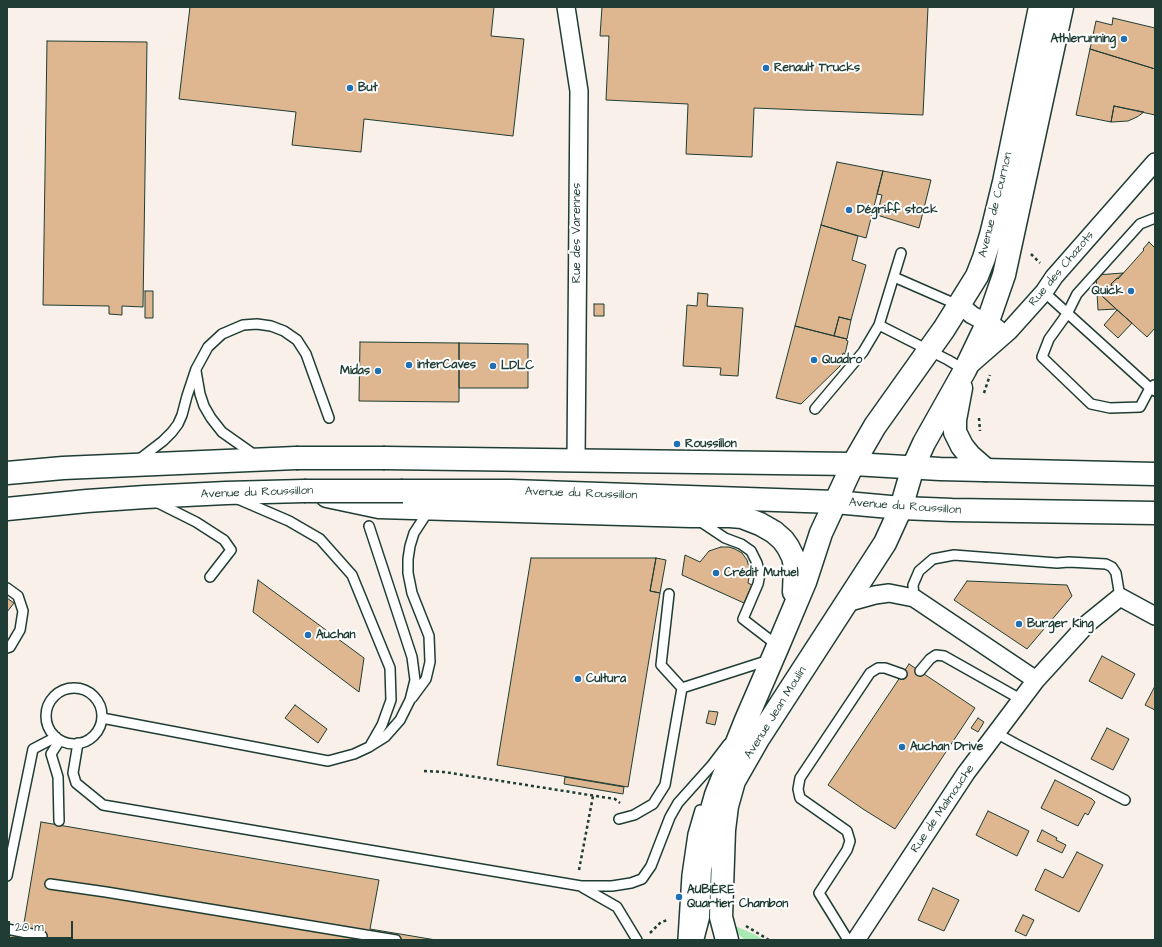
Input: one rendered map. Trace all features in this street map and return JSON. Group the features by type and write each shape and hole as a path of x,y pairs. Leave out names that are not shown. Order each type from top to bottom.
{"main road":[{"name":"Avenue de Cournon","path":"835,502 853,464 875,426 960,305 976,276 991,235 1040,7"},
{"name":"Avenue de Cournon","path":"901,508 913,467 927,437 965,370 987,324 1004,275 1062,7"},
{"path":"965,370 955,420 955,432 962,446 970,456 986,470"},
{"path":"7,473 133,464 296,458 385,458 853,464 986,470 1155,474"},
{"name":"Avenue du Roussillon","path":"7,509 87,501 226,493 403,491 511,492 712,509 835,502 901,508 952,510 1155,513"},
{"path":"304,492 379,507 712,509 742,517 760,524 774,532 783,540 793,557 795,566 793,611"},
{"name":"Avenue Jean Moulin","path":"692,940 698,917 700,869 708,823 716,795 746,720 805,582 821,533 835,502"},
{"name":"Avenue Jean Moulin","path":"727,940 721,917 724,830 726,806 734,781 758,739 885,543 901,508"}],"street":[{"name":"Rue des Varennes","path":"566,7 579,91 576,460"},
{"name":"Rue des Chazots","path":"965,370 1009,331 1044,292 1054,277 1155,162"},
{"path":"960,305 972,315 987,324 1009,331"},
{"path":"846,603 875,595 889,593 914,598 1036,680"},
{"path":"1120,597 1155,616"},
{"name":"Rue de Malmouche","path":"856,940 966,773 1036,680 1088,623 1120,597"}],"lane":[{"path":"1044,292 1067,314 1153,387 1140,407 1110,408 1091,404 1042,357 1049,339 1067,314 1077,294 1140,224 1155,218"},
{"path":"815,409 863,352 879,325 901,253"},
{"path":"894,277 960,305"},
{"path":"133,464 163,441 178,424 196,369 208,347 218,337 229,330 243,325 252,324 277,328 291,335 302,346 329,418"},
{"path":"879,325 965,370"},
{"path":"196,369 200,394 204,406 211,418 222,432 260,459"},
{"path":"226,493 289,521 320,539 352,575 390,668 391,700 382,725 369,747"},
{"path":"145,497 196,522 224,540 231,550 210,577"},
{"path":"102,718 328,761 354,754 385,737 400,720 410,700 426,679 430,662 429,636 412,593 408,573 408,559 414,533 430,508"},
{"path":"682,688 775,653 743,619 758,584 760,574 757,564 751,551 741,544 725,538 712,509"},
{"path":"369,526 412,657 414,680 410,700"},
{"path":"914,598 913,585 919,571 933,559 954,555 1057,563 1069,562 1106,564 1112,567 1116,573 1120,597"},
{"path":"7,588 18,596 23,611 20,630 10,647 7,648"},
{"path":"669,594 660,665 682,688"},
{"path":"920,671 930,659 936,655 944,656 1022,700"},
{"path":"848,940 819,893 847,850 850,841 847,831 800,798 798,789 800,778 870,673 878,668 885,668 902,674"},
{"path":"75,688 84,690 91,694 101,709 102,718 94,735 87,740 78,743 69,743 58,739 49,727 46,714 52,699 58,693 66,689 75,688"},
{"path":"619,819 634,815 653,804 665,785 682,688"},
{"path":"78,743 73,773 76,784 103,805 581,886 612,886 631,883 642,879 651,866 670,817 678,803 712,765 746,720"},
{"path":"996,733 1125,800"},
{"path":"58,739 51,754 58,777 59,821"},
{"path":"7,876 33,749 58,739"},
{"path":"682,940 687,875 693,834 706,796 726,770"},
{"path":"50,884 396,940"},
{"path":"581,886 617,907 637,940"},
{"path":"7,929 42,936"}],"path":[{"path":"983,398 990,374"},
{"path":"979,410 980,433"},
{"path":"424,771 444,772 615,799 634,815"}],"green space":[{"path":"735,926 764,940 745,940 738,934"}],"building":[{"name":"But","path":"190,7 494,7 491,36 524,39 513,136 364,119 361,152 292,145 296,112 179,99"},
{"name":"Renault Trucks","path":"602,7 928,7 923,115 754,108 752,157 686,154 688,104 606,100 609,36 600,36"},
{"name":"Athlerunning","path":"1113,18 1155,28 1155,69 1090,49 1096,21 1112,25"},
{"path":"47,41 147,42 143,307 122,306 122,315 109,314 109,306 43,305"},
{"path":"1090,49 1155,69 1155,115 1114,106 1111,122 1076,115"},
{"path":"1114,106 1144,112 1128,121 1111,122"},
{"name":"Dégriff stock","path":"837,162 883,171 866,238 821,225"},
{"path":"883,171 931,180 919,228 877,215 882,195 877,194"},
{"name":"Dégriff stock","path":"821,225 858,236 852,260 866,265 851,320 839,317 834,336 795,326"},
{"name":"Quick","path":"1149,242 1155,248 1155,328 1147,337 1102,296 1112,286 1111,284 1117,278 1118,279 1144,250 1143,249"},
{"path":"1123,273 1111,284 1112,286 1102,296 1116,309 1098,310 1096,275"},
{"path":"145,291 153,291 153,318 145,318"},
{"path":"698,293 708,294 707,306 743,308 738,376 720,375 721,368 683,366 687,305 697,306"},
{"path":"594,304 604,304 604,316 594,316"},
{"path":"1117,310 1132,323 1118,338 1104,325"},
{"path":"839,317 851,320 847,339 834,336"},
{"name":"Quadro","path":"795,326 847,339 846,340 848,341 840,366 801,404 776,398"},
{"name":"interCaves","path":"360,342 459,343 459,402 359,401"},
{"name":"LDLC","path":"459,343 528,344 528,388 459,388"},
{"name":"Crédit Mutuel","path":"721,547 735,549 742,553 747,560 750,571 748,583 752,585 744,603 682,575 685,555 700,562 709,551"},
{"name":"Cultura","path":"531,558 656,558 650,591 660,593 628,787 497,765"},
{"path":"656,558 666,560 660,593 650,591"},
{"name":"Auchan","path":"258,580 364,658 359,692 253,612"},
{"name":"Burger King","path":"967,581 1067,585 1072,596 1027,649 954,600"},
{"path":"7,598 14,603 7,612"},
{"path":"1102,656 1135,674 1122,699 1089,681"},
{"name":"Auchan Drive","path":"909,664 975,708 895,829 828,785"},
{"path":"1155,686 1155,710 1145,705"},
{"path":"295,705 327,729 318,743 285,718"},
{"path":"709,711 718,712 715,725 706,723"},
{"path":"978,718 984,722 978,732 971,728"},
{"path":"1107,728 1129,739 1113,770 1091,759"},
{"path":"565,777 624,787 623,794 564,784"},
{"path":"1055,780 1095,802 1088,815 1085,813 1078,826 1041,808"},
{"path":"988,811 1029,831 1017,856 976,835"},
{"path":"41,822 379,880 370,929 436,940 7,940 7,929 23,929"},
{"path":"1042,830 1066,845 1062,853 1037,841"},
{"path":"1077,852 1103,865 1079,912 1035,890 1045,869 1063,878"},
{"path":"933,888 959,900 944,931 918,920"},
{"path":"1023,915 1034,920 1026,936 1015,931"}],"place":[{"name":"Athlerunning","path":"1124,39"},
{"name":"Renault Trucks","path":"766,68"},
{"name":"But","path":"350,88"},
{"name":"Dégriff stock","path":"849,210"},
{"name":"Quick","path":"1131,291"},
{"name":"Quadro","path":"814,360"},
{"name":"interCaves","path":"409,365"},
{"name":"LDLC","path":"493,366"},
{"name":"Midas","path":"378,371"},
{"name":"Roussillon","path":"677,444"},
{"name":"Crédit Mutuel","path":"716,573"},
{"name":"Burger King","path":"1019,624"},
{"name":"Auchan","path":"308,635"},
{"name":"Cultura","path":"578,679"},
{"name":"Auchan Drive","path":"902,747"},
{"name":"AUBIÈRE Quartier Chambon","path":"679,897"}]}
